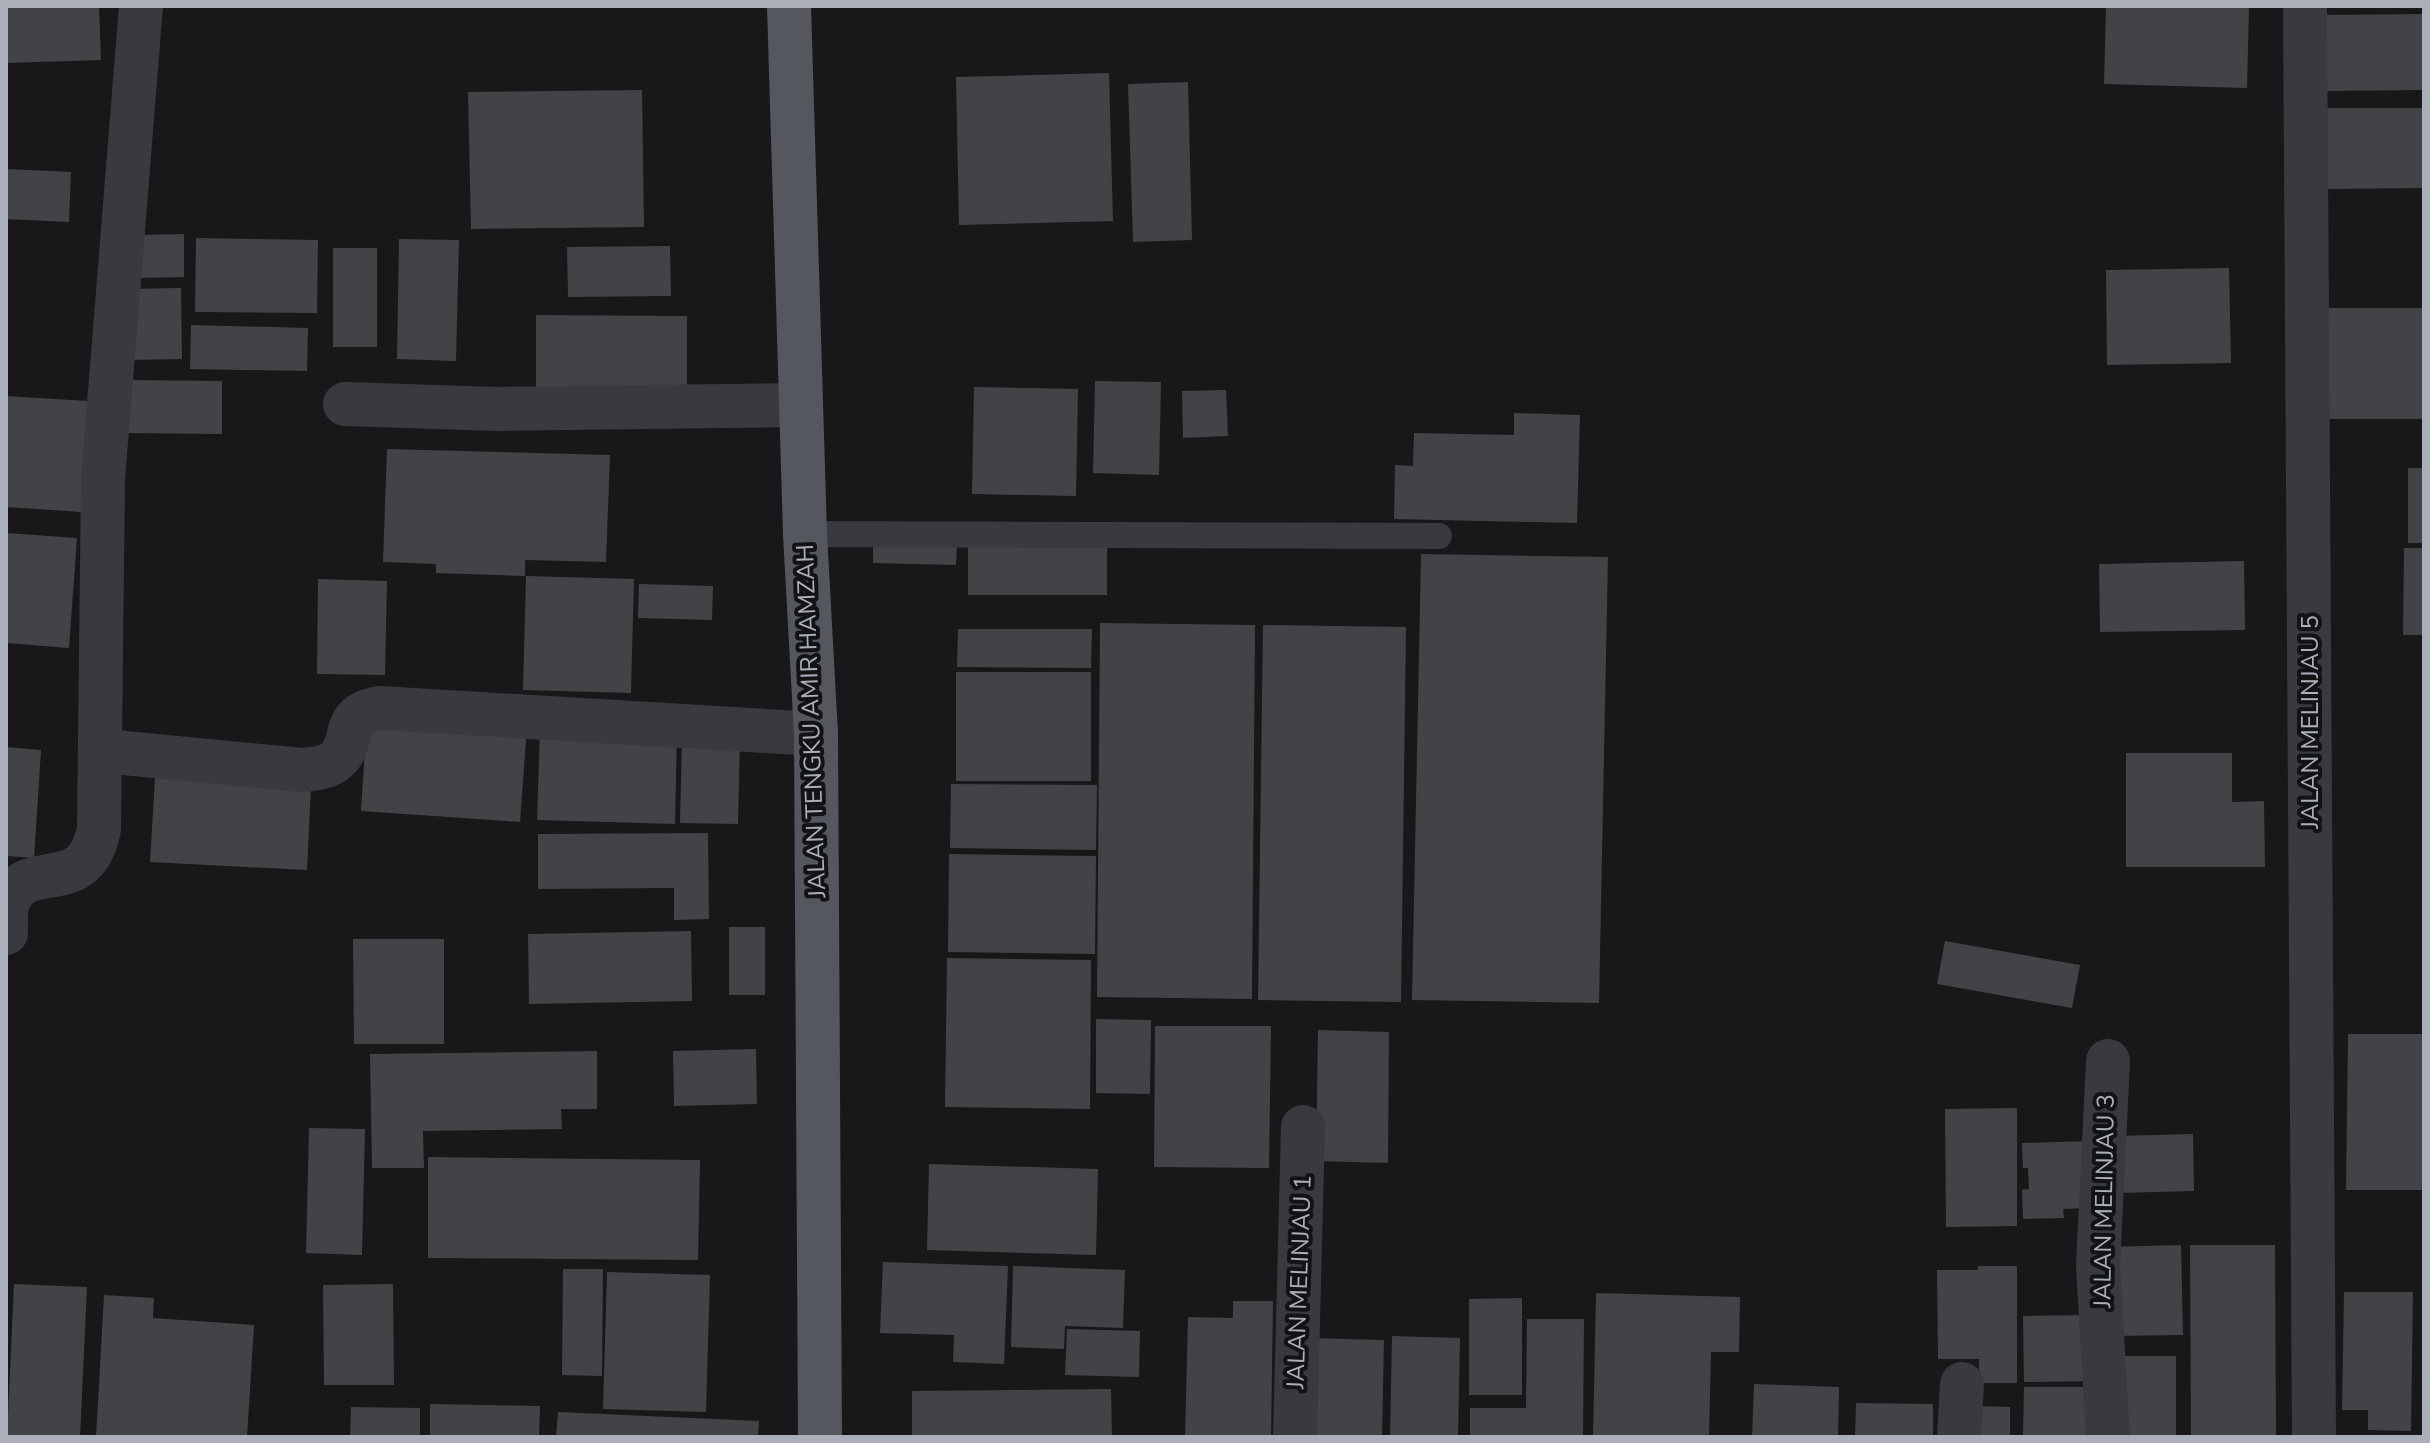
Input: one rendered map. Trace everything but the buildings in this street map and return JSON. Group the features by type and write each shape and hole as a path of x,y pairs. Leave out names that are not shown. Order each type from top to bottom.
{"main road":[{"name":"JALAN TENGKU AMIR HAMZAH","path":"789,6 805,534 816,734 820,1437"}],"street":[{"path":"6,933 7,904 15,889 29,880 84,866 94,852 103,751 103,479 141,6"},
{"name":"JALAN MELINJAU 5","path":"2305,6 2314,1437"},
{"path":"345,404 497,409 801,405"},
{"path":"103,751 302,770 334,762 342,752 354,717 363,710 380,708 816,734"},
{"name":"JALAN MELINJAU 3","path":"2108,1061 2098,1266 2108,1437"},
{"name":"JALAN MELINJAU 1","path":"1295,1437 1303,1127"},
{"path":"1959,1437 1962,1384"}],"lane":[{"path":"805,534 1439,536"}]}
